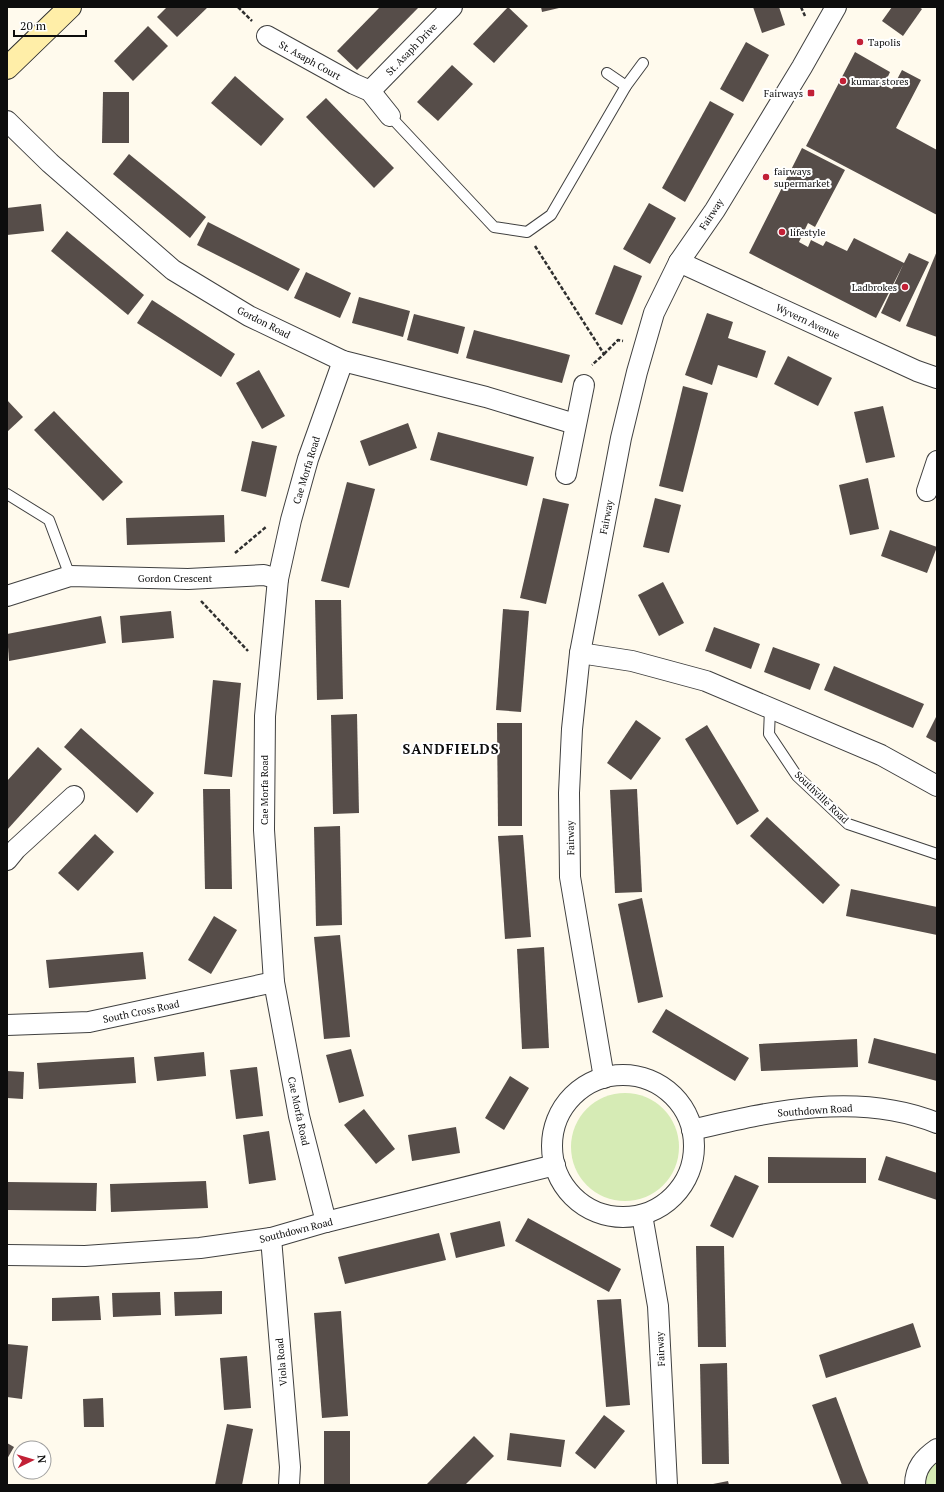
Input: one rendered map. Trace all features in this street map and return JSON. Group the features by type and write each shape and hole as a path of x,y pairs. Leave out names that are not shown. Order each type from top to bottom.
{"street":[{"path":"7,68 70,7"},
{"name":"St. Asaph Drive","path":"362,87 452,7"},
{"name":"Fairway","path":"604,1078 570,877 569,793 572,729 580,653 621,438 637,372 654,313 679,262 715,210 802,67 836,7"},
{"name":"St. Asaph Court","path":"267,36 362,87"},
{"path":"362,87 390,116"},
{"name":"Gordon Road","path":"7,120 50,163 173,270 249,316 343,361 486,397 575,424"},
{"name":"Wyvern Avenue","path":"679,262 917,371 937,378"},
{"name":"Cae Morfa Road","path":"326,1222 299,1116 274,982 264,830 265,716 278,579 291,520 308,459 343,361"},
{"path":"566,474 584,385"},
{"path":"927,491 937,461"},
{"name":"Gordon Crescent","path":"7,596 70,576 188,579 264,575 278,579"},
{"path":"580,653 632,661 706,681 881,755 937,786"},
{"path":"7,860 16,849 74,796"},
{"name":"South Cross Road","path":"7,1024 89,1022 274,982"},
{"path":"620,1075 636,1076 652,1081 666,1089 678,1101 687,1115 692,1130 694,1148 692,1166 684,1183 673,1197 659,1208 642,1215 618,1217 605,1215 588,1208 573,1197 562,1182 555,1165 552,1147 554,1128 561,1111 572,1096 587,1085 604,1078 620,1075"},
{"name":"Southdown Road","path":"692,1130 765,1114 798,1109 838,1106 886,1108 937,1123"},
{"name":"Southdown Road","path":"7,1256 85,1256 200,1248 271,1238 326,1222 555,1165"},
{"name":"Fairway","path":"642,1215 658,1306 667,1485"},
{"name":"Viola Road","path":"271,1238 290,1467 289,1485"},
{"path":"915,1485 915,1477 924,1458 937,1449"}],"lane":[{"path":"390,116 494,227 526,232 551,215 626,86 643,63"},
{"path":"607,73 626,86"},
{"path":"7,494 49,520 70,576"},
{"name":"Southville Road","path":"770,709 769,734 797,776 848,824 937,854"}],"path":[{"path":"526,232 604,354 574,381 584,385"},
{"path":"217,577 224,563 277,517 291,520"},
{"path":"188,579 192,593 256,660 271,660"}],"green space":[{"path":"625,1093 646,1097 663,1109 675,1126 679,1147 675,1168 663,1185 646,1197 625,1201 604,1197 587,1185 575,1168 571,1147 575,1126 587,1109 604,1097"},
{"path":"937,1461 937,1485 923,1485 925,1476"}],"building":[{"path":"167,7 208,7 177,37 157,17"},
{"path":"380,7 419,7 357,70 337,51"},
{"path":"508,7 528,26 494,63 473,44"},
{"path":"541,7 559,7 559,8 542,12"},
{"path":"753,7 779,7 785,25 762,33"},
{"path":"892,7 919,7 922,9 903,36 882,21"},
{"path":"148,26 168,46 133,81 114,61"},
{"path":"746,42 769,55 743,102 720,89"},
{"path":"855,52 890,72 884,85 892,89 902,70 921,80 896,128 937,150 937,215 806,146"},
{"path":"452,65 473,84 438,121 417,102"},
{"path":"235,76 284,119 261,146 211,103"},
{"path":"103,92 129,92 129,143 102,143"},
{"path":"326,98 394,168 374,188 306,117"},
{"path":"710,101 734,114 685,202 662,188"},
{"name":"lifestyle","path":"802,148 845,170 815,227 808,223 799,242 808,247 811,240 823,246 826,241 847,251 854,238 904,263 909,253 929,262 900,322 881,313 903,265 876,318 749,253"},
{"path":"129,154 206,217 190,238 113,174"},
{"path":"649,203 676,218 650,264 623,249"},
{"path":"41,204 44,231 7,235 7,208"},
{"path":"208,222 300,269 288,291 197,245"},
{"path":"67,231 144,295 128,315 51,251"},
{"path":"937,251 937,337 906,326"},
{"path":"614,265 642,276 622,325 595,314"},
{"path":"306,272 351,293 340,318 294,298"},
{"path":"359,297 410,311 403,337 352,323"},
{"path":"152,300 235,354 221,377 137,323"},
{"path":"707,313 733,322 728,338 766,351 757,378 718,365 712,385 685,375"},
{"path":"414,314 465,327 458,354 407,340"},
{"path":"474,330 570,355 562,383 466,358"},
{"path":"788,356 832,378 818,406 774,384"},
{"path":"259,370 285,416 262,429 236,383"},
{"path":"683,386 708,393 683,492 659,486"},
{"path":"7,400 23,417 7,432"},
{"path":"883,406 895,457 866,463 854,412"},
{"path":"54,411 123,482 103,501 34,430"},
{"path":"408,423 417,448 369,466 360,441"},
{"path":"438,432 534,457 527,486 430,460"},
{"path":"252,441 277,446 266,497 241,491"},
{"path":"868,478 879,529 850,535 839,485"},
{"path":"347,482 375,489 349,588 321,581"},
{"path":"543,498 569,504 546,604 520,598"},
{"path":"655,498 681,505 669,553 643,547"},
{"path":"224,515 225,542 127,545 126,518"},
{"path":"890,530 937,547 927,573 881,556"},
{"path":"663,582 684,623 659,636 638,595"},
{"path":"315,600 341,600 343,699 317,700"},
{"path":"503,609 529,611 521,712 496,710"},
{"path":"171,611 174,638 122,643 120,616"},
{"path":"101,616 106,643 9,661 7,634"},
{"path":"714,627 760,644 751,669 705,651"},
{"path":"773,647 820,664 810,690 764,672"},
{"path":"834,666 924,704 913,728 824,690"},
{"path":"213,680 241,683 232,777 204,774"},
{"path":"357,714 359,813 333,814 331,715"},
{"path":"937,715 937,743 926,737"},
{"path":"636,720 661,738 631,780 607,763"},
{"path":"497,723 522,723 522,826 498,826"},
{"path":"707,725 759,811 737,825 685,739"},
{"path":"81,728 154,793 137,813 64,747"},
{"path":"38,747 62,769 7,830 7,781"},
{"path":"203,789 230,789 232,889 205,889"},
{"path":"637,789 642,892 615,893 610,790"},
{"path":"767,817 840,885 823,904 750,836"},
{"path":"340,826 342,925 316,926 314,827"},
{"path":"95,834 114,852 78,891 58,873"},
{"path":"523,835 531,937 505,939 498,836"},
{"path":"851,889 937,907 937,935 846,916"},
{"path":"642,898 663,997 638,1003 618,904"},
{"path":"214,916 237,930 211,974 188,960"},
{"path":"340,935 350,1037 324,1039 314,937"},
{"path":"544,947 549,1048 522,1049 517,949"},
{"path":"143,952 146,979 49,988 46,960"},
{"path":"666,1009 749,1058 735,1081 652,1032"},
{"path":"874,1038 937,1054 937,1081 868,1063"},
{"path":"857,1039 858,1067 761,1071 759,1044"},
{"path":"351,1049 364,1096 339,1103 326,1055"},
{"path":"204,1052 206,1076 157,1081 154,1057"},
{"path":"134,1057 136,1083 39,1089 37,1063"},
{"path":"257,1067 263,1116 236,1119 230,1070"},
{"path":"7,1071 24,1072 23,1099 7,1098"},
{"path":"510,1076 529,1088 504,1130 485,1118"},
{"path":"364,1109 395,1149 376,1164 344,1125"},
{"path":"456,1127 460,1153 412,1161 408,1135"},
{"path":"269,1131 276,1180 249,1184 243,1135"},
{"path":"886,1156 937,1173 937,1200 878,1180"},
{"path":"768,1157 866,1158 866,1183 768,1183"},
{"path":"735,1175 759,1186 733,1238 710,1226"},
{"path":"206,1181 208,1208 111,1212 110,1184"},
{"path":"7,1182 97,1183 96,1211 7,1210"},
{"path":"528,1218 621,1269 609,1292 515,1241"},
{"path":"500,1221 505,1246 456,1258 450,1233"},
{"path":"439,1233 446,1260 345,1284 338,1257"},
{"path":"696,1246 724,1246 726,1347 698,1347"},
{"path":"222,1291 222,1314 175,1316 174,1292"},
{"path":"160,1292 161,1315 113,1317 112,1293"},
{"path":"99,1296 101,1320 52,1321 52,1298"},
{"path":"621,1299 630,1405 606,1407 597,1300"},
{"path":"341,1311 348,1416 322,1418 314,1313"},
{"path":"913,1323 921,1347 826,1378 819,1355"},
{"path":"7,1344 28,1346 22,1399 7,1397"},
{"path":"247,1356 251,1408 224,1410 220,1358"},
{"path":"727,1363 729,1464 702,1464 700,1364"},
{"path":"836,1397 869,1485 842,1485 831,1456 812,1405"},
{"path":"103,1398 104,1427 84,1427 83,1399"},
{"path":"604,1415 625,1431 595,1469 575,1453"},
{"path":"227,1424 253,1429 242,1485 215,1485"},
{"path":"324,1431 350,1431 350,1485 324,1485"},
{"path":"510,1433 565,1440 561,1467 507,1460"},
{"path":"474,1436 494,1456 465,1485 426,1485"},
{"path":"7,1443 12,1446 12,1450 7,1459"},
{"path":"728,1481 729,1485 713,1485 713,1484"}],"place":[{"name":"Tapolis","path":"860,42"},
{"name":"kumar stores","path":"843,81"},
{"name":"Fairways","path":"811,93"},
{"name":"fairways supermarket","path":"766,177"},
{"name":"lifestyle","path":"782,232"},
{"name":"Ladbrokes","path":"905,287"}],"district":[{"name":"SANDFIELDS","path":"451,749"}]}
